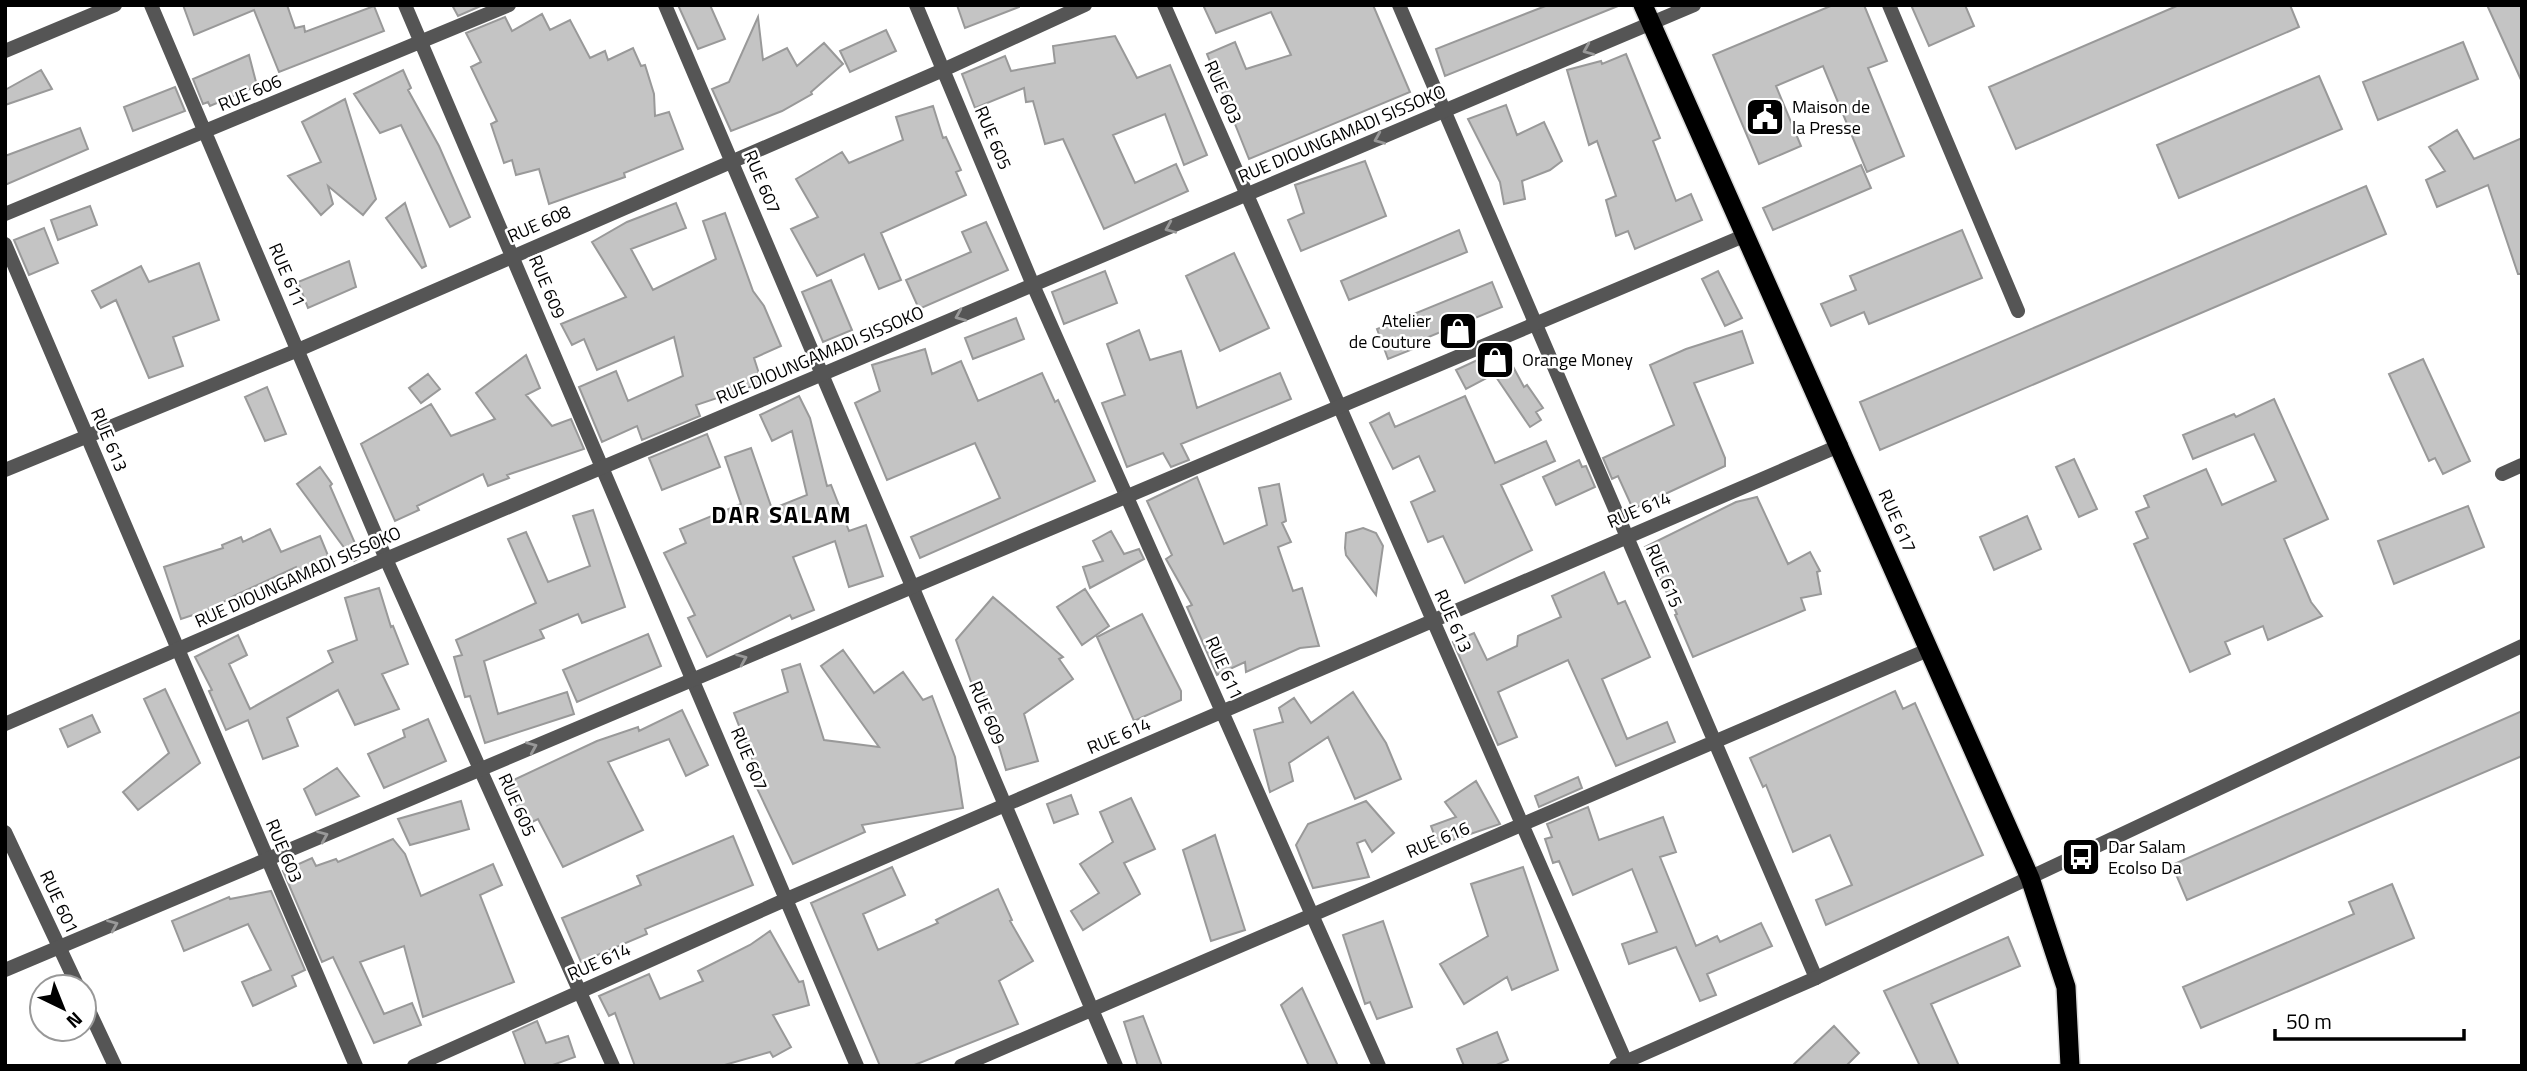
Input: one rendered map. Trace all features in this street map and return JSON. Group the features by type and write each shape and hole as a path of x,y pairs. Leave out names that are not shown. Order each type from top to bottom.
{"highway":[{"name":"RUE 617","path":"1647,14 1841,445 2030,878 2066,987 2070,1066"}],"street":[{"path":"5,51 115,5"},
{"name":"RUE 611","path":"152,5 386,559"},
{"name":"RUE 609","path":"405,5 605,468"},
{"name":"RUE 606","path":"5,214 206,133 509,5"},
{"name":"RUE 607","path":"665,5 823,375"},
{"name":"RUE 605","path":"916,5 1033,285"},
{"name":"RUE 608","path":"5,470 298,350 943,70 1085,5"},
{"name":"RUE 603","path":"1164,5 1247,195"},
{"path":"1399,5 1444,111"},
{"name":"RUE DIOUNGAMADI SISSOKO","path":"5,724 386,559 1444,111 1647,14 1694,5"},
{"path":"1889,5 2018,312"},
{"name":"RUE 615","path":"1444,111 1816,978"},
{"name":"RUE 613","path":"1247,195 1522,825 1621,1064"},
{"path":"5,970 1746,235"},
{"name":"RUE 613","path":"5,244 177,651"},
{"name":"RUE 611","path":"1033,285 1379,1066"},
{"name":"RUE 609","path":"823,375 1116,1066"},
{"name":"RUE 614","path":"414,1066 787,899 1841,445"},
{"path":"2502,474 2522,465"},
{"name":"RUE 607","path":"605,468 857,1066"},
{"name":"RUE 605","path":"386,559 613,1066"},
{"path":"1621,1064 1816,978 2522,646"},
{"name":"RUE 616","path":"961,1066 1930,649"},
{"name":"RUE 603","path":"177,651 356,1066"},
{"name":"RUE 601","path":"5,832 71,973"},
{"path":"98,1030 115,1066"}],"building":[{"path":"183,5 287,5 295,28 304,26 305,32 374,6 384,31 279,72 254,10 194,35"},
{"path":"452,5 483,5 458,16"},
{"path":"678,5 710,5 725,39 698,49"},
{"path":"957,5 1019,5 1019,7 965,28"},
{"path":"1203,5 1373,5 1410,92 1249,159 1207,54 1235,42 1246,69 1291,55 1271,12 1216,33"},
{"path":"1548,5 1618,6 1445,76 1436,49"},
{"path":"1833,5 1864,5 1887,61 1868,68 1904,156 1867,172 1823,66 1776,86 1801,146 1759,164 1713,55"},
{"path":"1911,5 1965,5 1974,26 1929,46"},
{"path":"2179,5 2290,5 2299,27 2016,149 1989,87"},
{"path":"2487,5 2522,5 2522,82"},
{"path":"542,14 550,30 570,20 590,58 605,51 608,60 633,48 641,66 645,65 654,94 655,116 669,112 683,149 624,173 625,177 549,204 539,169 516,175 512,160 504,163 491,124 497,121 471,67 481,62 466,33 505,17 512,31"},
{"path":"758,17 763,60 787,48 797,66 824,43 843,64 811,92 812,94 782,111 731,131 712,89 729,82"},
{"path":"886,30 896,51 850,72 840,51"},
{"path":"1115,36 1137,78 1170,65 1207,155 1184,165 1165,114 1113,135 1135,183 1176,164 1188,191 1104,229 1063,139 1045,144 1033,101 1026,102 1024,88 975,108 962,74 1005,56 1011,71 1055,63 1053,46"},
{"path":"2463,42 2478,79 2378,120 2363,82"},
{"path":"1626,54 1660,138 1653,141 1676,201 1691,194 1702,220 1635,249 1628,231 1616,236 1606,200 1616,196 1597,141 1589,145 1567,70 1601,61 1602,64"},
{"path":"249,55 257,86 210,106 208,102 203,104 193,79"},
{"path":"41,70 52,89 5,105 5,90"},
{"path":"403,70 411,88 408,90 439,146 470,217 450,227 401,125 380,133 354,94"},
{"path":"2319,76 2342,129 2179,198 2157,145"},
{"path":"175,87 185,111 133,131 124,107"},
{"path":"345,99 376,199 363,215 328,186 333,204 321,215 288,176 321,162 302,122"},
{"path":"1506,105 1517,135 1544,122 1562,161 1550,170 1522,181 1525,199 1504,204 1500,182 1468,119"},
{"path":"933,106 943,138 946,137 961,170 956,172 966,195 881,233 901,280 879,289 864,254 817,276 791,229 818,217 796,179 842,152 849,163 903,140 896,117"},
{"path":"80,128 88,149 5,185 5,156"},
{"path":"2457,130 2474,159 2522,138 2522,274 2518,274 2488,185 2437,207 2426,180 2445,171 2429,147"},
{"path":"1365,161 1386,216 1301,251 1288,220 1304,213 1295,185"},
{"path":"1861,165 1871,188 1773,230 1763,208"},
{"path":"2366,186 2386,234 1880,450 1860,402"},
{"path":"405,203 426,266 422,268 386,218"},
{"path":"676,203 686,228 631,249 653,290 716,259 703,221 725,213 753,291 764,306 781,346 754,358 762,383 696,405 700,416 642,440 637,426 602,442 579,387 616,371 628,401 683,376 674,337 597,370 584,339 572,345 561,324 626,297 592,242 627,222"},
{"path":"90,206 97,225 58,240 51,220"},
{"path":"986,222 1008,270 919,309 906,280 971,252 962,232"},
{"path":"44,228 58,263 29,275 14,240"},
{"path":"1459,230 1467,252 1349,300 1341,281"},
{"path":"1962,230 1982,278 1869,324 1864,312 1831,326 1821,304 1856,290 1850,276"},
{"path":"1234,253 1269,328 1220,351 1186,276"},
{"path":"349,261 356,287 308,308 298,282"},
{"path":"199,263 219,320 173,337 183,366 149,378 116,300 101,308 92,291 141,266 149,282"},
{"path":"1105,271 1117,303 1064,324 1052,292"},
{"path":"1718,271 1742,318 1725,326 1702,279"},
{"path":"831,280 852,330 823,342 802,292"},
{"path":"1492,282 1502,307 1421,340 1423,345 1388,359 1377,329"},
{"path":"1016,318 1024,339 973,359 965,338"},
{"path":"1139,330 1150,360 1181,351 1197,408 1280,373 1291,399 1181,444 1189,460 1171,467 1163,453 1127,467 1102,403 1125,395 1107,344"},
{"path":"1742,331 1753,363 1694,383 1725,458 1725,466 1633,509 1618,476 1612,479 1603,458 1674,425 1650,365 1686,349"},
{"path":"1503,348 1524,387 1527,385 1543,408 1536,412 1541,420 1530,427 1494,374 1466,389 1456,370"},
{"path":"925,349 932,374 961,361 978,401 1042,373 1055,402 1058,400 1095,481 920,558 911,537 1000,498 975,443 887,480 855,403 880,391 872,365"},
{"path":"526,355 540,388 526,395 552,426 571,419 584,449 507,475 509,478 488,486 483,474 417,506 419,510 395,521 361,444 431,404 451,436 495,419 476,393"},
{"path":"2423,359 2470,461 2443,474 2435,458 2429,461 2389,374"},
{"path":"428,374 440,389 421,403 409,388"},
{"path":"267,387 286,434 265,441 245,397"},
{"path":"799,396 810,418 827,486 831,485 849,531 866,525 883,576 849,587 835,541 793,557 814,610 792,619 790,615 707,657 688,618 695,615 664,553 686,543 680,529 741,504 725,457 751,448 772,509 807,495 792,431 772,441 760,415"},
{"path":"1465,396 1495,463 1546,441 1555,461 1501,485 1532,550 1465,583 1443,536 1428,542 1411,502 1435,491 1419,456 1393,469 1370,423 1389,413 1395,427"},
{"path":"2274,399 2328,519 2284,539 2311,602 2322,616 2268,640 2263,626 2225,642 2230,654 2190,672 2134,544 2148,538 2136,512 2149,507 2144,496 2206,469 2222,505 2276,481 2254,434 2193,459 2183,435 2234,414 2236,417"},
{"path":"707,434 720,467 662,490 649,458"},
{"path":"2074,459 2097,509 2079,517 2056,467"},
{"path":"1579,460 1582,467 1586,466 1595,487 1556,505 1543,477"},
{"path":"320,467 332,484 330,486 361,557 354,561 297,484"},
{"path":"1197,477 1224,544 1267,525 1259,488 1279,484 1286,521 1282,523 1291,542 1278,547 1293,591 1302,588 1319,646 1300,648 1246,672 1245,662 1217,675 1187,607 1192,605 1166,559 1172,555 1147,501"},
{"path":"1757,497 1788,564 1810,552 1820,571 1817,572 1821,594 1801,598 1805,610 1693,657 1675,615 1677,614 1645,547 1736,502"},
{"path":"2468,506 2484,547 2394,584 2378,541"},
{"path":"593,510 625,607 582,623 578,614 540,630 544,638 484,661 498,714 567,692 574,714 485,743 470,696 465,697 454,657 462,655 456,640 536,603 508,539 526,532 548,582 590,566 573,516"},
{"path":"2027,516 2041,549 1994,570 1980,537"},
{"path":"1363,528 1376,533 1383,546 1376,595 1346,555 1346,533"},
{"path":"270,529 281,552 320,536 329,558 298,571 296,567 234,596 222,603 223,605 181,619 164,567 223,548 222,545 241,537 243,542"},
{"path":"1111,531 1124,554 1139,549 1144,559 1090,588 1083,567 1103,561 1093,541"},
{"path":"1604,572 1618,604 1625,601 1650,657 1602,679 1627,739 1667,722 1675,742 1616,766 1568,660 1498,692 1517,737 1498,745 1453,642 1474,633 1487,660 1517,646 1518,636 1561,617 1552,596"},
{"path":"379,588 391,627 393,626 408,664 382,674 399,709 355,725 338,690 287,718 298,746 263,759 248,720 226,730 209,691 212,690 195,657 238,635 247,655 229,664 250,709 333,662 328,651 357,640 345,598"},
{"path":"1085,589 1109,626 1082,645 1057,607"},
{"path":"993,597 1063,657 1059,659 1073,679 1024,714 1038,761 1006,770 982,690 975,693 956,640"},
{"path":"1142,614 1181,691 1181,700 1134,721 1097,637"},
{"path":"648,634 661,666 577,702 563,670"},
{"path":"843,650 874,693 903,672 923,700 932,696 955,757 963,808 862,825 865,832 793,864 754,782 760,779 734,713 788,692 782,670 800,664 824,740 879,747 821,666"},
{"path":"165,689 200,763 138,810 123,792 169,753 144,699"},
{"path":"1895,691 1903,709 1915,703 1983,855 1826,925 1816,900 1852,885 1830,835 1793,852 1766,785 1763,787 1750,758"},
{"path":"1353,692 1386,743 1401,779 1355,799 1328,737 1289,763 1293,781 1270,792 1254,730 1283,722 1279,708 1294,698 1311,723"},
{"path":"682,710 708,765 686,776 669,739 608,762 643,830 563,867 538,819 526,825 507,783 597,741 638,727 639,731"},
{"path":"2522,711 2522,756 2187,900 2172,865"},
{"path":"92,715 100,732 68,747 60,729"},
{"path":"428,719 446,761 384,788 368,754 405,737 403,730"},
{"path":"337,768 359,796 316,815 304,789"},
{"path":"1578,777 1582,788 1539,807 1535,796"},
{"path":"1476,781 1500,824 1438,845 1431,826 1456,817 1445,802"},
{"path":"1071,795 1078,814 1054,823 1047,804"},
{"path":"1131,798 1155,849 1124,863 1140,894 1083,930 1071,911 1099,893 1080,864 1113,842 1100,812"},
{"path":"461,801 469,829 410,845 398,819"},
{"path":"1366,801 1394,833 1372,852 1365,840 1357,843 1369,877 1313,888 1296,845 1308,824"},
{"path":"1588,807 1599,840 1663,817 1676,852 1660,857 1696,946 1717,936 1720,942 1761,923 1772,946 1707,974 1716,995 1700,1001 1676,947 1629,964 1622,944 1657,932 1632,869 1573,895 1559,861 1553,863 1545,839 1552,837 1547,824"},
{"path":"1215,835 1245,930 1211,941 1183,850"},
{"path":"733,836 753,885 645,929 647,934 581,962 562,918 641,885 637,876"},
{"path":"393,839 405,854 421,896 493,864 502,885 480,895 514,982 423,1017 404,946 360,962 384,1014 412,1003 421,1025 374,1043 333,957 322,962 283,871 312,858 316,866 336,859 338,862"},
{"path":"892,867 905,895 863,914 878,950 938,923 936,920 998,889 1012,920 1010,921 1033,961 999,981 1018,1024 912,1066 880,1066 811,903"},
{"path":"1523,867 1558,970 1512,990 1507,977 1464,1004 1440,964 1488,936 1471,884"},
{"path":"2392,884 2414,938 2201,1028 2183,987 2354,914 2349,902"},
{"path":"271,891 305,970 292,976 296,986 253,1006 242,982 271,970 248,924 184,951 172,921 229,897 230,899"},
{"path":"1383,921 1412,1007 1377,1019 1370,1002 1365,1004 1343,935"},
{"path":"770,931 799,982 803,981 809,1005 773,1015 791,1047 773,1057 770,1052 721,1066 635,1066 615,1013 609,1016 599,996 649,974 660,999 703,981 698,971 750,945"},
{"path":"2008,937 2020,966 1931,1004 1959,1066 1920,1066 1884,991"},
{"path":"1302,988 1338,1066 1309,1066 1281,1005"},
{"path":"1143,1016 1162,1066 1138,1066 1124,1022"},
{"path":"537,1021 546,1043 568,1036 575,1057 550,1066 526,1066 513,1032"},
{"path":"1834,1026 1859,1053 1846,1066 1792,1066"},
{"path":"1497,1032 1508,1060 1494,1066 1464,1066 1457,1049"}],"place":[{"name":"Maison de la Presse","path":"1765,117"},
{"name":"Atelier de Couture","path":"1458,331"},
{"name":"Orange Money","path":"1495,360"},
{"name":"Dar Salam Ecolso Da","path":"2081,857"}],"district":[{"name":"DAR SALAM","path":"782,515"}]}
